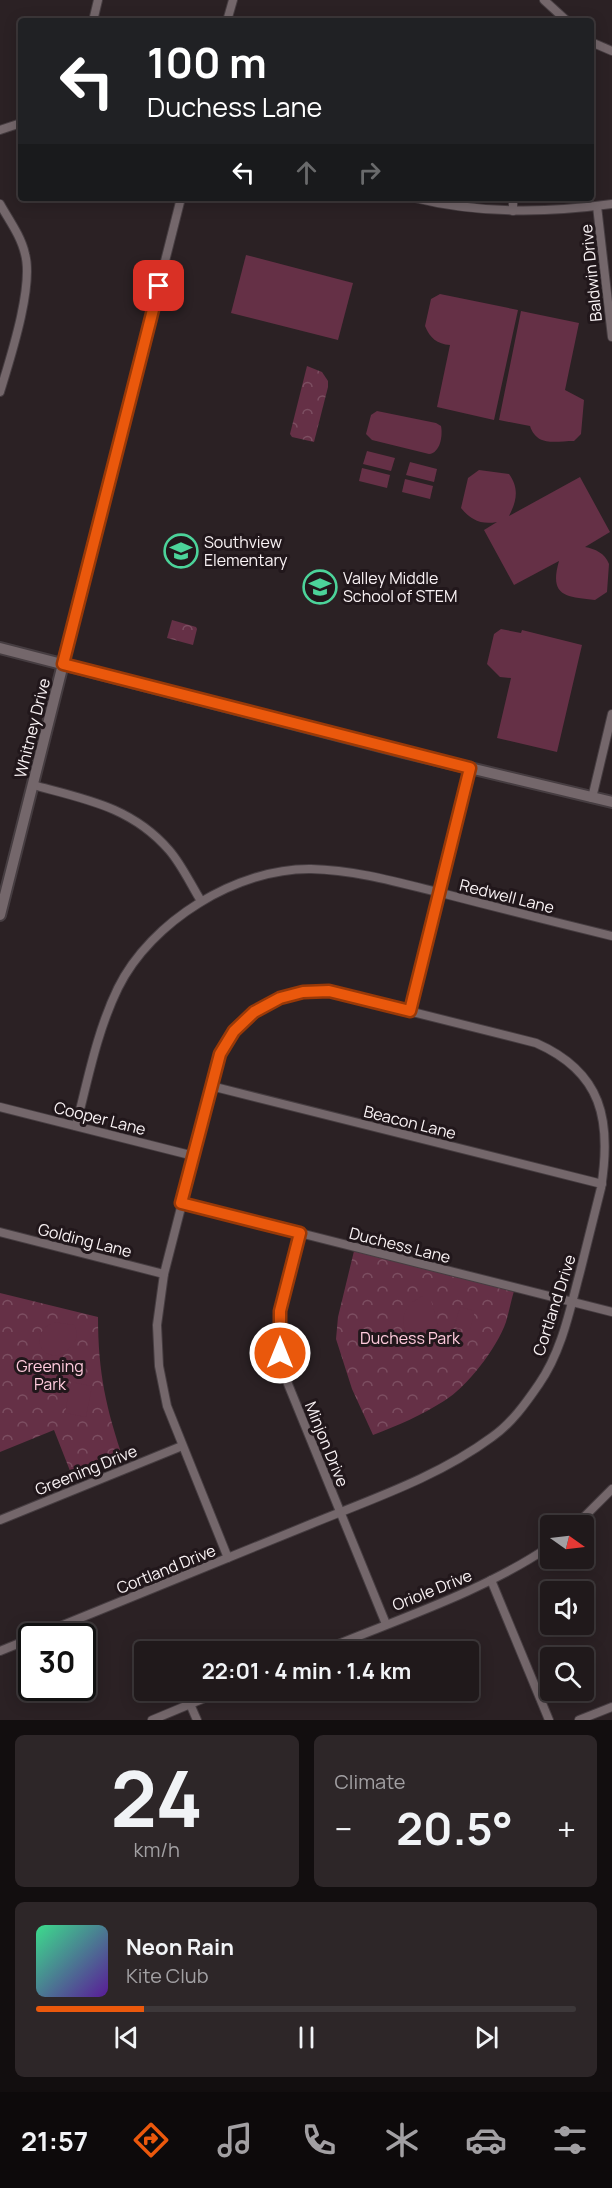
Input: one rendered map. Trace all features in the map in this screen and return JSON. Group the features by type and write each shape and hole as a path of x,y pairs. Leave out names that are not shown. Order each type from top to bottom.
{"street":[{"path":"94,18 98,0"},
{"path":"228,18 233,0"},
{"path":"544,0 564,18"},
{"path":"594,43 612,51"},
{"path":"0,130 18,124"},
{"name":"Whitney Drive","path":"0,915 180,201"},
{"path":"431,201 473,209 513,211 612,204"},
{"path":"513,201 513,211"},
{"path":"0,204 20,238 26,255 28,275 0,392"},
{"name":"Baldwin Drive","path":"597,206 612,335"},
{"path":"0,648 612,802"},
{"path":"592,798 612,714"},
{"path":"410,1011 470,768"},
{"path":"33,785 102,803 137,820 169,850 201,901"},
{"name":"Redwell Lane","path":"76,1126 100,1029 119,986 136,959 178,917 201,901 251,879 310,869 366,875 612,936"},
{"name":"Cortland Drive","path":"68,1623 447,1467 494,1436 519,1411 541,1382 557,1350 572,1302 602,1184 608,1142 606,1119 595,1090 574,1065 556,1052 536,1043 329,991 303,992 280,998 254,1012 234,1031 220,1054 164,1274 157,1325 159,1366 167,1406 228,1557"},
{"name":"Beacon Lane","path":"212,1086 602,1184"},
{"name":"Cooper Lane","path":"0,1107 194,1156"},
{"name":"Duchess Lane","path":"181,1203 612,1312"},
{"name":"Golding Lane","path":"0,1232 164,1274"},
{"name":"Minjon Drive","path":"300,1233 280,1311 280,1353 288,1384 386,1624"},
{"name":"Greening Drive","path":"0,1520 182,1446"},
{"path":"586,1515 612,1489"},
{"name":"Oriole Drive","path":"345,1641 491,1580 540,1553"},
{"path":"491,1580 549,1720"},
{"path":"0,1651 18,1644"},
{"path":"152,1720 197,1701"},
{"path":"190,1704 197,1720"},
{"path":"579,1720 612,1707"}],"green space":[{"path":"246,255 353,283 338,340 231,313"},
{"path":"440,294 518,310 494,420 437,407 450,345 434,340 425,326 431,299"},
{"path":"521,311 579,323 565,390 584,400 581,434 574,441 542,440 533,433 530,426 499,420"},
{"path":"307,366 322,372 328,381 314,442 292,437 290,434"},
{"path":"377,411 441,426 441,439 436,451 429,454 372,440 366,434 371,415"},
{"path":"367,451 395,458 391,471 363,464"},
{"path":"410,462 437,469 434,482 406,475"},
{"path":"362,468 390,475 387,488 359,481"},
{"path":"479,470 509,474 515,485 516,495 509,516 580,477 610,532 585,547 599,552 609,564 607,592 595,600 568,596 558,588 556,581 559,561 514,585 484,530 497,522 477,521 461,508 468,478"},
{"path":"405,479 433,486 430,499 402,492"},
{"path":"172,620 196,627 193,645 167,638"},
{"path":"501,629 521,633 522,630 582,645 557,752 497,738 511,678 500,677 487,664 494,634"},
{"name":"Duchess Park","path":"354,1251 514,1291 502,1332 471,1377 444,1401 373,1435 352,1389 336,1339 338,1317"},
{"name":"Greening Park","path":"0,1293 98,1317 104,1390 124,1461 74,1481 54,1430 0,1452"},
{"path":"423,1296 431,1300 438,1325 431,1335 418,1339 406,1332 403,1321 409,1306"},
{"path":"460,1307 475,1311 470,1331 454,1327"},
{"path":"54,1322 74,1325 77,1335 70,1348 56,1356 44,1351 39,1341 43,1330"},
{"path":"71,1382 92,1386 86,1417 65,1413"}],"place":[{"name":"Southview Elementary","path":"181,551"},
{"name":"Valley Middle School of STEM","path":"320,587"}],"route":[{"path":"159,286 63,664 470,768 410,1011 329,991 303,992 280,998 254,1012 234,1031 220,1054 181,1203 300,1233 280,1311 280,1353"}]}
